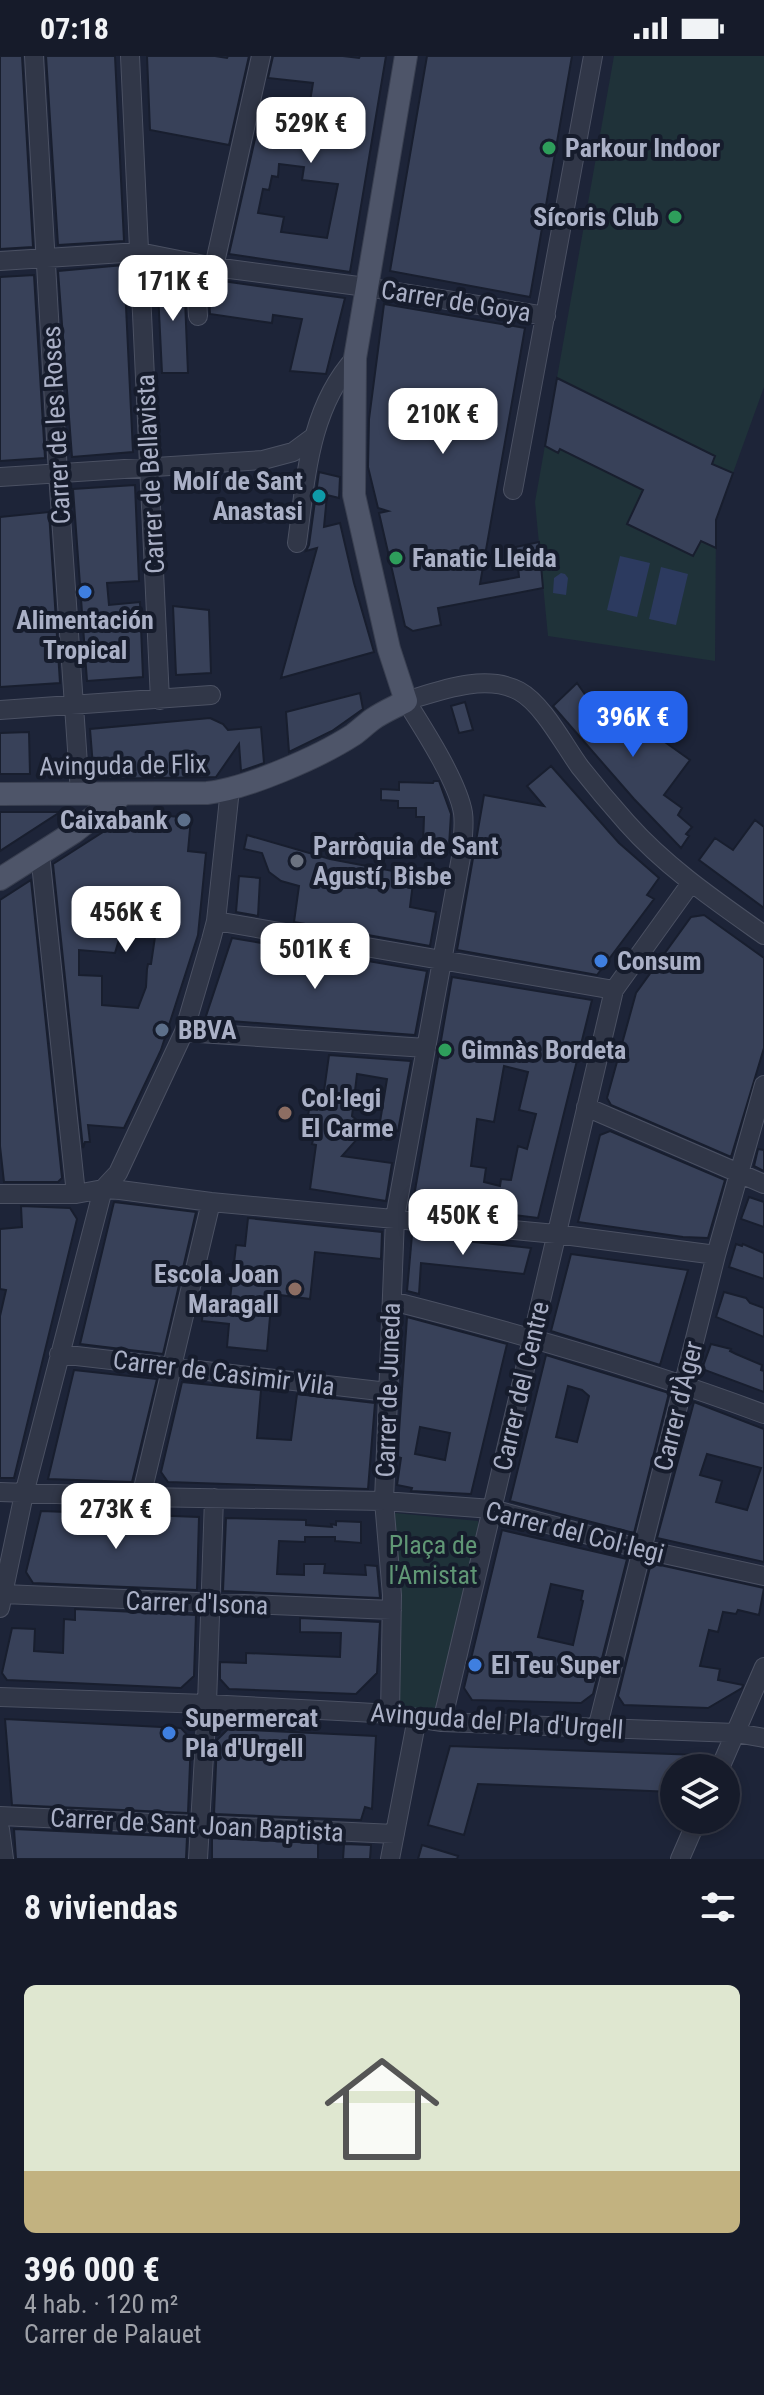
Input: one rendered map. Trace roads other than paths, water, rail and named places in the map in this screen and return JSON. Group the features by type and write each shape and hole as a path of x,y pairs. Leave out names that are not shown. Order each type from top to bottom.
{"main road":[{"path":"406,56 355,358 354,495 406,701"},
{"path":"372,719 385,701 394,662"},
{"name":"Avinguda de Flix","path":"0,794 207,793 230,789 332,746 406,701"},
{"path":"0,879 89,821 123,794"}],"street":[{"name":"Carrer de les Roses","path":"34,56 80,793"},
{"name":"Carrer de Bellavista","path":"130,56 160,700"},
{"path":"214,267 261,56"},
{"path":"513,490 593,56"},
{"name":"Carrer de Goya","path":"0,261 139,252 214,267 366,287 546,316"},
{"path":"195,263 198,316"},
{"path":"297,543 312,438 332,388 355,358"},
{"path":"0,477 273,459 293,452 312,438"},
{"path":"406,701 480,684 508,687 520,692 533,702 582,770 628,825 691,883 764,935"},
{"path":"0,710 211,695"},
{"name":"Carrer de Juneda","path":"390,1714 392,1610 384,1501 395,1218 461,857 463,813 437,753 406,701"},
{"path":"1,1601 24,1494 103,1189 118,1173 184,1032 216,921 230,789"},
{"path":"40,854 76,1194"},
{"name":"Carrer del Centre","path":"442,1722 614,990 691,883"},
{"path":"216,921 614,990"},
{"path":"184,1032 426,1048"},
{"name":"Carrer d'Àger","path":"597,1729 716,1255 764,1085"},
{"path":"586,1107 764,1184"},
{"path":"0,1194 76,1194 103,1189 556,1234 716,1255"},
{"path":"141,1497 211,1202"},
{"path":"392,1301 534,1338 683,1384 764,1414"},
{"name":"Carrer de Casimir Vila","path":"59,1354 388,1392"},
{"name":"Carrer del Col·legi","path":"0,1492 384,1501 492,1509 641,1549 764,1576"},
{"path":"198,1859 214,1498"},
{"name":"Carrer d'Isona","path":"1,1601 392,1610"},
{"path":"726,1754 764,1667"},
{"name":"Avinguda del Pla d'Urgell","path":"0,1697 229,1705 390,1714 442,1722 736,1733 764,1738"},
{"path":"390,1859 417,1718"},
{"name":"Carrer de Sant Joan Baptista","path":"0,1816 395,1834"},
{"path":"0,1829 4,1859"},
{"path":"680,1859 691,1834"}],"water":[{"path":"620,556 650,563 637,617 607,610"},
{"path":"661,567 688,574 676,625 649,619"},
{"path":"561,573 568,578 566,595 553,593 554,578"}],"place":[{"name":"Parkour Indoor","path":"549,148"},
{"name":"Sícoris Club","path":"675,217"},
{"name":"Molí de Sant Anastasi","path":"319,496"},
{"name":"Fanatic Lleida","path":"396,558"},
{"name":"Alimentación Tropical","path":"85,592"},
{"name":"Caixabank","path":"184,820"},
{"name":"Parròquia de Sant Agustí, Bisbe","path":"297,861"},
{"name":"Consum","path":"601,961"},
{"name":"BBVA","path":"162,1030"},
{"name":"Gimnàs Bordeta","path":"445,1050"},
{"name":"Col·legi El Carme","path":"285,1113"},
{"name":"Escola Joan Maragall","path":"295,1289"},
{"name":"El Teu Super","path":"475,1665"},
{"name":"Supermercat Pla d'Urgell","path":"169,1733"}],"park label":[{"name":"Plaça de l'Amistat","path":"433,1560"}]}
